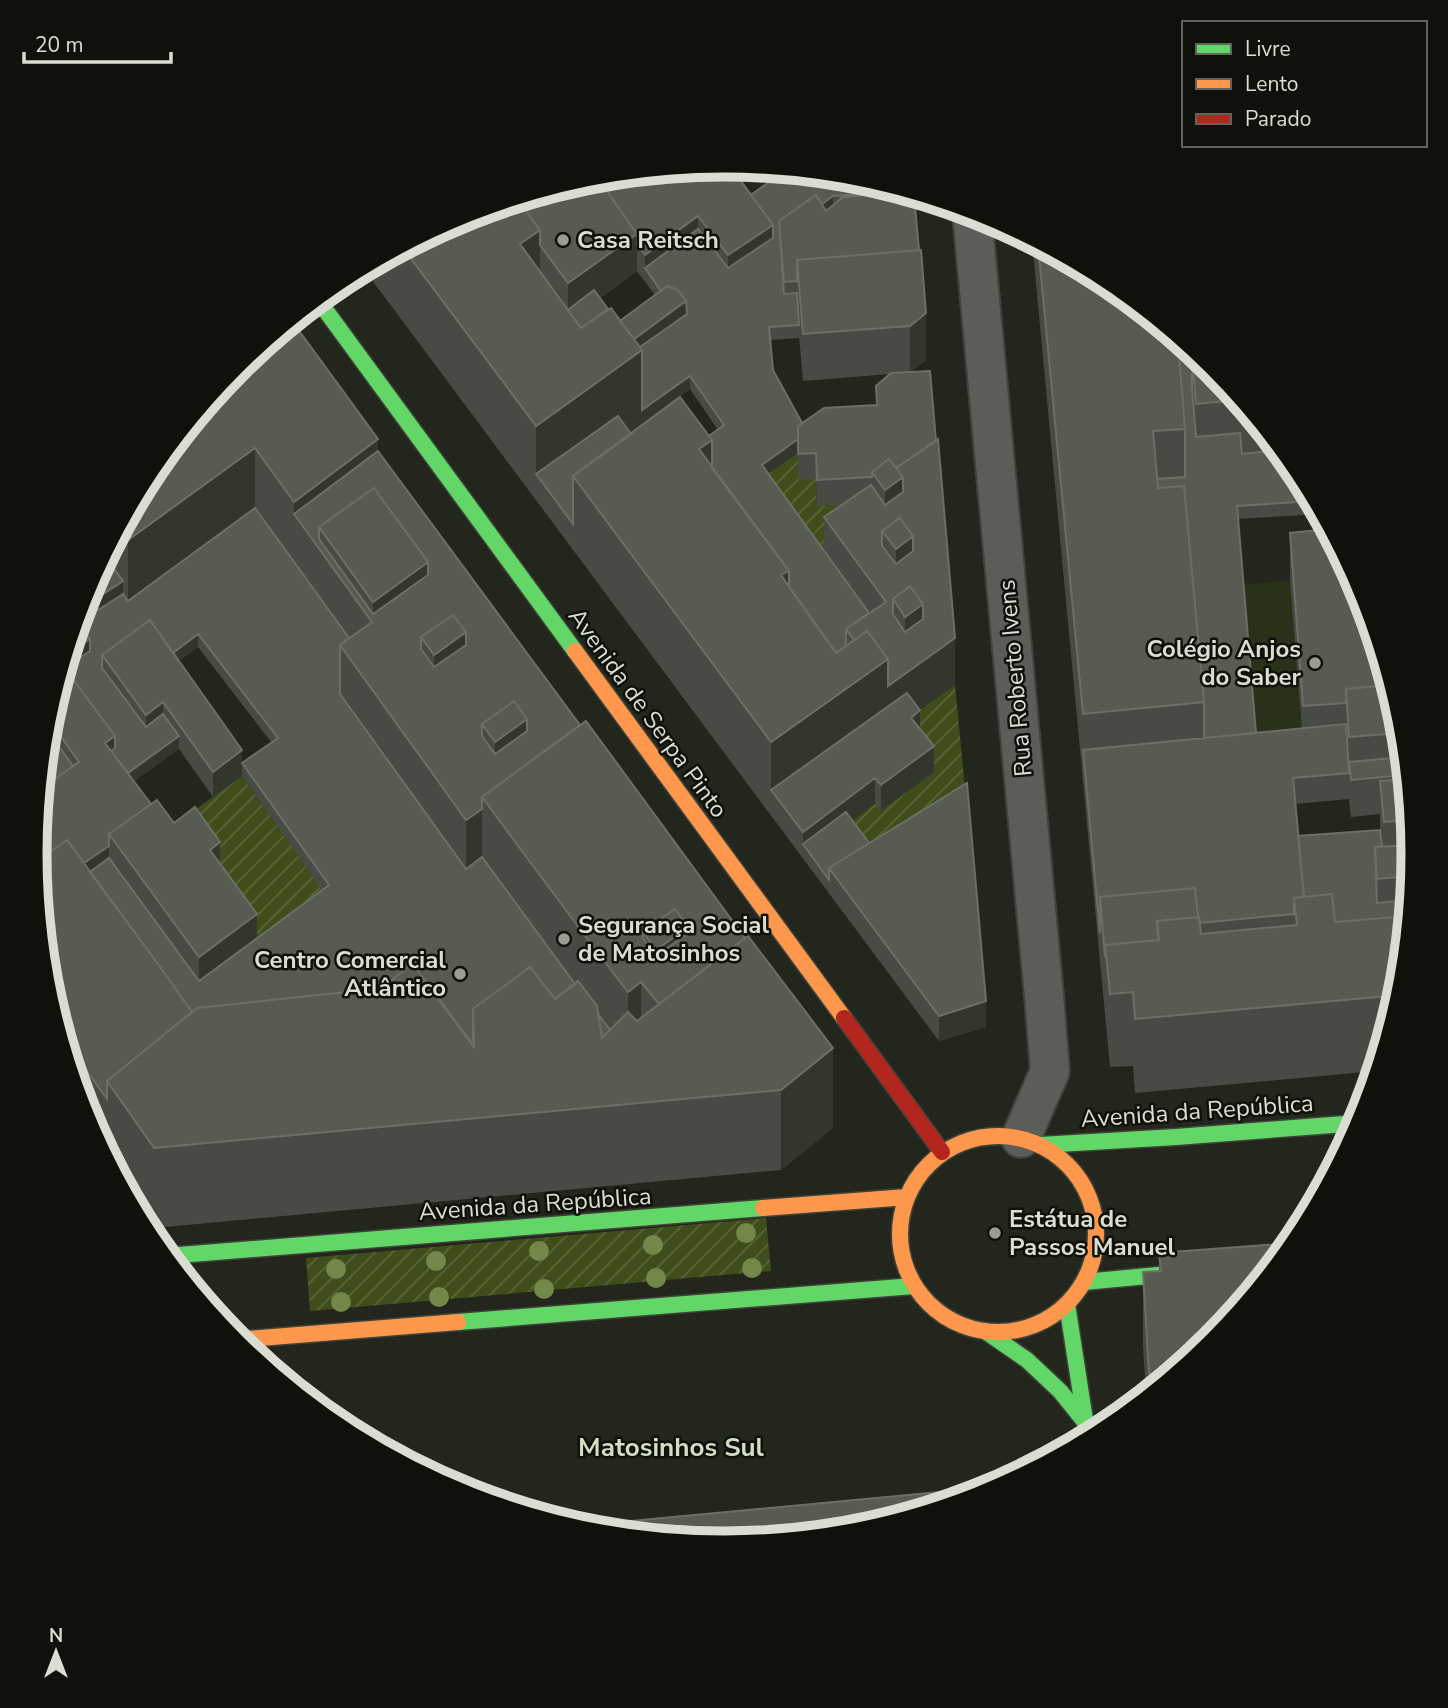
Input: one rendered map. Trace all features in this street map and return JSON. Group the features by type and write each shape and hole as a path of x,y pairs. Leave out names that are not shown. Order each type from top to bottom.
{"main road":[{"name":"Avenida de Serpa Pinto","path":"324,308 942,1152"},
{"name":"Avenida da República","path":"1031,1142 1189,1136 1344,1124"},
{"path":"978,1136 1002,1136 1031,1142 1067,1164 1086,1189 1096,1219 1095,1251 1084,1282 1067,1304 1043,1321 1015,1330 985,1331 958,1325 933,1308 914,1286 904,1265 899,1242 907,1197 921,1171 942,1152 959,1142 978,1136"},
{"name":"Avenida da República","path":"178,1254 907,1197"},
{"path":"1084,1282 1262,1265"},
{"path":"250,1338 914,1286"},
{"path":"1067,1304 1085,1426"},
{"path":"985,1331 1027,1360 1060,1391 1084,1427"}],"street":[{"name":"Rua Roberto Ivens","path":"973,225 1050,1071 1031,1142"}],"shaded area":[{"name":"Colégio Anjos do Saber","path":"1340,575 1365,636 1388,723 1257,758 1242,585"}],"green space":[{"path":"798,452 798,479 816,479 817,506 917,501 824,564 762,478"},
{"path":"955,685 967,809 875,865 846,825 875,804 907,719"},
{"path":"242,776 329,898 257,951 157,837"},
{"path":"766,1218 771,1271 310,1311 306,1258"}],"building":[{"path":"738,178 773,225 728,255 698,216 645,255 637,245 637,234 605,188 680,179"},
{"path":"772,179 870,193 833,196 822,204 816,195 779,221 784,294 797,293 799,325 769,327 773,370 802,423 798,426 798,439 762,465 869,613 846,629 846,646 836,653 789,587 789,571 712,468 712,440 709,436 724,425 690,376 642,410 640,347 687,314 686,301 678,290 667,286 661,291 645,268 698,229 728,268 773,238 773,225 751,195"},
{"path":"605,188 637,234 568,283 540,245 540,230 524,208"},
{"path":"875,194 915,205 919,250 797,260 797,281 784,282 779,221 816,195 826,211 843,197"},
{"path":"524,208 540,230 520,244 581,328 611,308 642,350 536,426 409,256 465,229"},
{"path":"921,250 926,313 910,326 803,334 797,260"},
{"path":"1039,256 1100,291 1179,353 1185,429 1153,431 1158,488 1184,486 1204,702 1083,714"},
{"path":"667,286 678,290 686,301 634,339 620,321"},
{"path":"594,290 608,309 581,328 568,310"},
{"path":"298,329 378,439 294,502 255,448 128,540 126,538 138,516 187,442 245,375"},
{"path":"1179,353 1192,365 1196,437 1240,433 1242,454 1268,451 1301,502 1237,506 1256,733 1204,738 1204,702 1184,486 1158,488 1157,479 1185,477 1185,429"},
{"path":"1193,366 1227,401 1196,404"},
{"path":"930,371 936,441 896,468 889,459 872,472 872,477 817,480 816,453 798,454 798,426 824,408 877,405 876,386 891,373"},
{"path":"680,397 712,440 699,449 789,571 781,575 836,653 867,631 888,659 771,742 573,476"},
{"path":"618,416 631,434 573,476 573,524 536,474"},
{"path":"938,439 955,638 888,686 888,659 867,631 854,640 846,629 886,602 824,517 871,485 885,505 903,492 903,477 896,468","holes":["900,518 913,536 913,551 896,564 882,546 882,531","910,586 923,604 923,619 905,632 893,614 893,599"]},
{"path":"378,451 580,725 482,797 482,809 466,820 340,645 372,622 294,514","holes":["374,488 428,562 428,575 373,614 319,539 319,527","453,615 466,632 466,645 434,667 421,649 421,637","514,701 527,719 527,731 495,754 482,736 482,724"]},
{"path":"889,459 903,477 885,490 872,472"},
{"path":"374,488 428,562 373,602 319,527"},
{"path":"255,508 349,638 340,645 340,694 466,869 482,857 575,984 555,999 530,967 473,1009 473,1046 412,963 383,988 197,1008 192,1012 90,872 109,858 199,981 329,885 242,763 278,738 198,634 173,653 150,620 102,655 102,668 146,727 163,714 179,736 128,773 111,751 115,748 115,736 71,676 75,661 90,651 90,639 85,632 91,614 123,594 128,601"},
{"path":"900,518 913,536 896,549 882,531"},
{"path":"1318,530 1349,595 1365,636 1380,686 1346,689 1346,703 1303,706 1290,533"},
{"path":"112,566 123,581 98,597"},
{"path":"910,586 923,604 905,617 893,599"},
{"path":"453,615 466,632 434,655 421,637"},
{"path":"150,620 242,750 213,772 163,702 146,715 102,655"},
{"path":"85,632 90,639 80,645"},
{"path":"71,676 115,736 105,743 151,804 109,834 109,846 84,863 67,840 47,854 52,781 79,762 58,733"},
{"path":"1380,686 1390,734 1349,737 1346,689"},
{"path":"907,693 920,710 911,718 934,746 881,785 875,778 803,832 771,790"},
{"path":"514,701 527,719 495,742 482,724"},
{"path":"586,721 745,938 659,1004 641,982 628,992 482,797","holes":["675,909 688,927 688,933 656,956 643,938 643,932"]},
{"path":"1346,724 1349,773 1293,778 1304,897 1294,898 1294,914 1200,923 1195,888 1100,897 1100,933 1083,750"},
{"path":"57,743 73,766 52,781"},
{"path":"1394,758 1396,776 1351,780 1349,762"},
{"path":"1396,780 1399,821 1384,822 1380,781"},
{"path":"967,783 986,1001 939,1016 829,868"},
{"path":"157,800 174,823 195,807 220,842 210,850 257,914 199,957 109,834"},
{"path":"846,812 869,843 829,868 829,880 803,844"},
{"path":"1380,830 1382,847 1375,847 1377,903 1399,901 1397,917 1335,922 1332,894 1304,897 1298,836"},
{"path":"67,840 192,1012 107,1081 107,1099 80,1061 70,1029 53,942 47,854"},
{"path":"1401,846 1400,877 1377,879 1375,847"},
{"path":"1195,888 1198,917 1157,921 1158,940 1105,945 1105,957 1100,897"},
{"path":"1332,894 1335,922 1397,917 1386,996 1135,1019 1133,992 1110,994 1105,945 1159,940 1157,921 1199,917 1201,934 1297,925 1294,898"},
{"path":"675,909 688,927 656,950 643,932"},
{"path":"748,936 833,1048 781,1090 154,1148 107,1081 197,1008 383,988 412,963 474,1046 473,1009 530,967 555,999 578,981 597,1006 602,1038 628,1012 637,1021"},
{"path":"598,1014 610,1030 602,1038"},
{"path":"1277,1244 1203,1333 1157,1373 1149,1374 1143,1272 1161,1271 1159,1253"},
{"path":"953,1491 899,1508 812,1525 724,1531 618,1522"}],"traffic: fast":[{"path":"324,308 575,651"},
{"path":"1040,1145 1344,1124"},
{"path":"179,1255 763,1208"},
{"path":"1084,1282 1262,1265"},
{"path":"458,1322 914,1286"},
{"path":"1067,1304 1085,1420"},
{"path":"985,1331 1027,1360 1060,1391 1085,1422"}],"traffic: slow":[{"path":"575,651 844,1018"},
{"path":"998,1136 1035,1143 1067,1165 1089,1197 1096,1234 1089,1271 1067,1303 1035,1325 998,1332 961,1325 929,1303 907,1271 900,1234 907,1197 929,1165 961,1143 998,1136"},
{"path":"763,1208 907,1197"},
{"path":"251,1339 458,1322"}],"traffic: jam":[{"path":"844,1018 942,1152"}],"place":[{"name":"Casa Reitsch","path":"563,240"},
{"name":"Colégio Anjos do Saber","path":"1315,663"},
{"name":"Segurança Social de Matosinhos","path":"564,939"},
{"name":"Centro Comercial Atlântico","path":"460,974"},
{"name":"Estátua de Passos Manuel","path":"995,1233"}],"district":[{"name":"Matosinhos Sul","path":"671,1447"}]}
